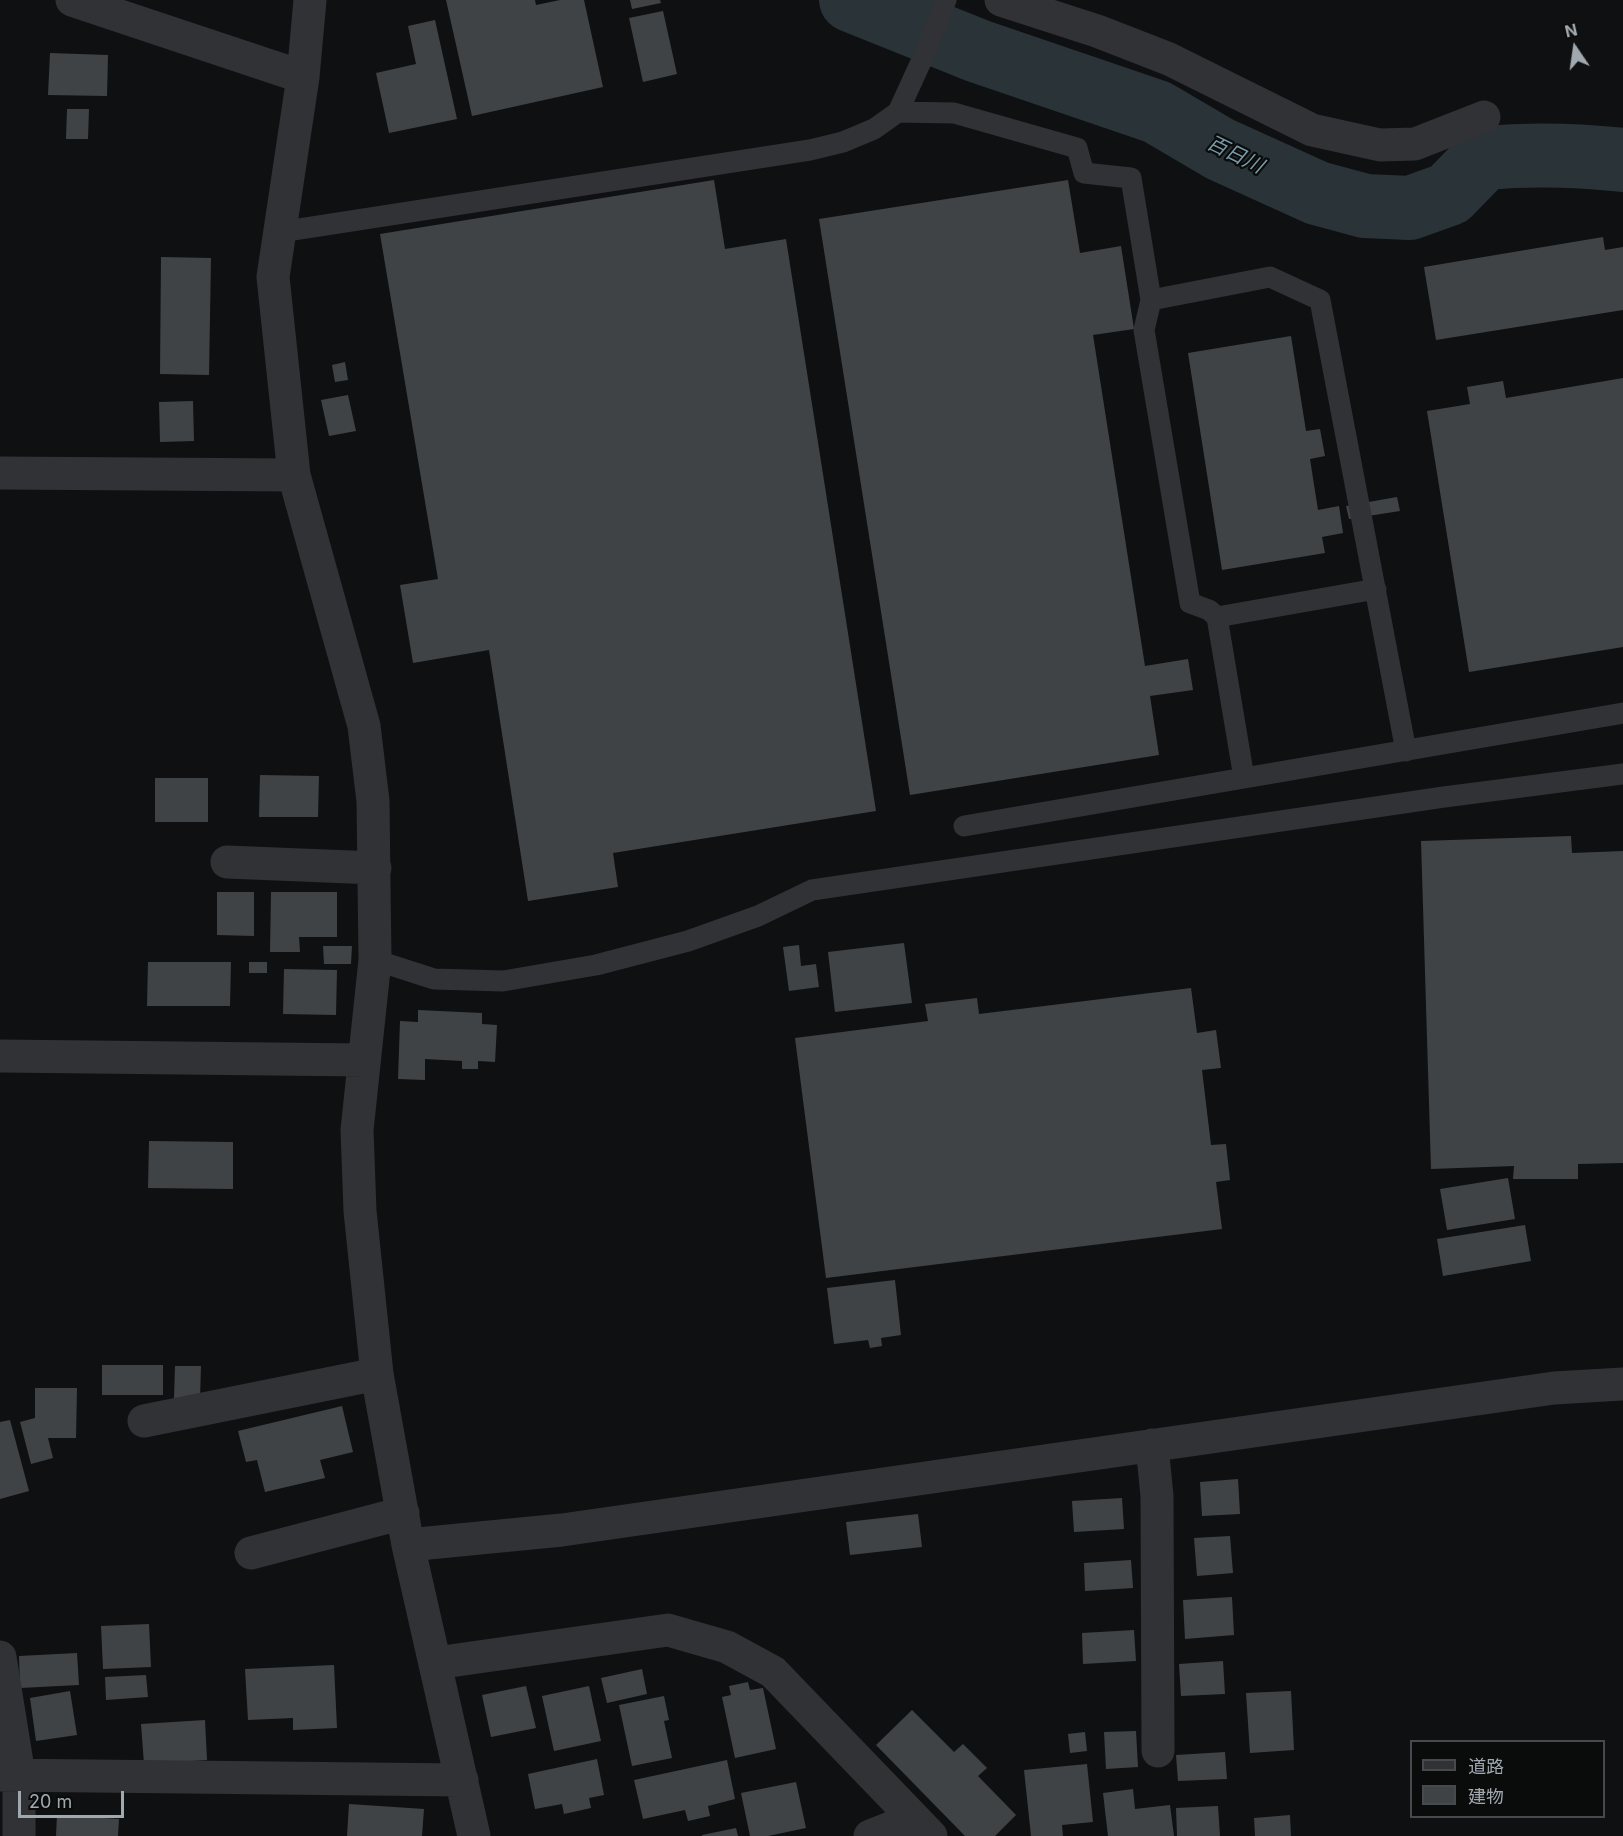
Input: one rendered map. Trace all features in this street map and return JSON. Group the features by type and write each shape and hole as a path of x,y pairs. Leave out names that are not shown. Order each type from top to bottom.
{"street":[{"path":"72,0 303,77"},
{"path":"310,0 303,77 273,277 294,475 364,726 373,801 375,960 357,1130 360,1211 377,1374 408,1545 474,1836"},
{"path":"1001,0 1097,31 1169,59 1312,130 1380,145 1415,144 1484,117"},
{"path":"0,473 294,475"},
{"path":"226,862 375,868"},
{"path":"0,1056 364,1060"},
{"path":"144,1421 377,1374"},
{"path":"408,1545 562,1530 1554,1388 1623,1384"},
{"path":"1152,1445 1157,1496 1158,1751"},
{"path":"251,1553 403,1513"},
{"path":"436,1663 668,1630 727,1647 772,1672 922,1827"},
{"path":"0,1657 9,1775 19,1836"},
{"path":"9,1775 462,1780"},
{"path":"870,1836 922,1827"}],"lane":[{"path":"280,232 810,150 843,142 874,129 898,112 946,0"},
{"path":"898,112 954,113 1066,144 1077,148 1084,173 1131,178 1152,300 1144,330 1190,603 1209,610 1217,617 1244,778"},
{"path":"1152,300 1270,277 1320,300 1406,751"},
{"path":"1217,617 1376,589"},
{"path":"964,826 1623,713"},
{"path":"375,960 434,979 503,981 596,965 688,941 758,916 812,890 1398,804 1623,774"}],"building":[{"path":"446,0 535,0 536,5 560,0 584,0 603,87 472,116"},
{"path":"630,0 660,0 661,3 632,9"},
{"path":"663,11 677,74 643,82 629,18"},
{"path":"435,20 457,119 389,133 376,73 416,64 408,26"},
{"path":"50,53 108,55 107,96 48,95"},
{"path":"67,109 89,109 88,139 66,139"},
{"path":"714,180 725,249 786,239 876,811 613,853 618,887 528,901 489,650 413,663 400,585 438,579 380,234"},
{"path":"1068,180 1080,253 1121,246 1134,329 1093,335 1145,666 1188,659 1193,690 1150,696 1159,755 910,795 819,219"},
{"path":"1603,237 1605,250 1623,247 1623,310 1436,340 1424,267"},
{"path":"161,257 211,258 209,375 160,374"},
{"path":"1291,336 1306,431 1320,429 1325,456 1310,459 1318,510 1339,506 1343,533 1322,537 1325,553 1222,570 1188,353"},
{"path":"345,362 348,380 335,382 332,365"},
{"path":"1623,378 1623,647 1469,672 1427,411 1470,404 1467,387 1503,381 1506,398"},
{"path":"348,395 356,431 329,436 321,400"},
{"path":"193,401 194,441 160,442 159,402"},
{"path":"1397,497 1400,511 1349,519 1346,506"},
{"path":"260,775 319,776 318,817 259,817"},
{"path":"155,778 208,778 208,822 155,822"},
{"path":"1571,836 1572,853 1623,851 1623,1163 1578,1164 1578,1179 1513,1179 1514,1166 1431,1169 1421,841"},
{"path":"217,892 254,892 254,936 217,935"},
{"path":"271,892 337,892 337,937 299,937 300,952 270,952"},
{"path":"904,943 912,1003 835,1012 828,952"},
{"path":"799,945 801,966 816,964 819,987 789,991 783,947"},
{"path":"323,946 352,946 351,964 324,964"},
{"path":"148,962 231,962 230,1006 147,1006"},
{"path":"249,962 267,962 267,973 249,973"},
{"path":"284,969 337,970 336,1015 283,1014"},
{"path":"1191,988 1197,1033 1216,1030 1221,1068 1202,1070 1211,1145 1226,1144 1230,1180 1216,1182 1222,1229 826,1278 795,1038 928,1021 925,1004 977,998 979,1014"},
{"path":"418,1010 482,1013 482,1024 497,1025 495,1062 478,1061 478,1069 462,1069 462,1061 425,1059 425,1080 398,1079 400,1021 418,1022"},
{"path":"149,1141 233,1142 233,1189 148,1188"},
{"path":"1508,1178 1515,1219 1447,1230 1440,1189"},
{"path":"1525,1225 1531,1261 1443,1276 1437,1239"},
{"path":"895,1280 901,1335 881,1338 882,1346 870,1348 868,1340 834,1344 827,1288"},
{"path":"102,1365 163,1365 163,1395 102,1395"},
{"path":"175,1366 201,1366 200,1399 174,1398"},
{"path":"35,1388 77,1388 76,1438 48,1438 53,1458 31,1464 20,1422 35,1418"},
{"path":"342,1406 353,1452 320,1460 325,1478 265,1492 257,1460 246,1462 238,1431"},
{"path":"10,1420 29,1491 0,1499 0,1422"},
{"path":"1238,1479 1240,1514 1202,1516 1200,1482"},
{"path":"1122,1498 1124,1529 1074,1532 1072,1501"},
{"path":"918,1514 922,1547 850,1555 846,1522"},
{"path":"1230,1536 1233,1573 1197,1576 1194,1538"},
{"path":"1131,1560 1133,1588 1085,1591 1084,1563"},
{"path":"1232,1597 1234,1635 1185,1639 1183,1600"},
{"path":"149,1624 151,1667 103,1669 101,1626"},
{"path":"1134,1630 1136,1661 1083,1664 1082,1633"},
{"path":"77,1653 79,1685 20,1688 19,1656"},
{"path":"1223,1661 1225,1694 1181,1696 1179,1664"},
{"path":"334,1665 337,1728 293,1730 293,1718 248,1720 245,1669"},
{"path":"642,1669 647,1694 607,1703 601,1678"},
{"path":"146,1675 148,1697 106,1700 105,1677"},
{"path":"748,1682 750,1690 763,1688 776,1749 735,1758 722,1697 731,1695 729,1686"},
{"path":"526,1686 536,1728 491,1737 482,1695"},
{"path":"589,1686 601,1741 554,1751 542,1696"},
{"path":"70,1691 77,1735 36,1741 30,1698"},
{"path":"1291,1691 1294,1750 1250,1753 1246,1693"},
{"path":"664,1696 669,1720 664,1721 672,1758 632,1766 619,1705"},
{"path":"912,1710 954,1752 963,1744 987,1768 978,1776 1016,1815 995,1836 965,1836 876,1745"},
{"path":"205,1720 207,1760 144,1764 141,1724"},
{"path":"1136,1731 1138,1767 1106,1769 1104,1732"},
{"path":"1085,1732 1087,1751 1070,1753 1068,1734"},
{"path":"1225,1752 1227,1779 1178,1781 1176,1755"},
{"path":"597,1759 604,1795 589,1798 591,1808 564,1814 562,1804 535,1809 528,1774"},
{"path":"727,1760 735,1799 708,1806 710,1816 688,1821 685,1810 643,1819 634,1780"},
{"path":"1087,1764 1093,1822 1062,1825 1063,1836 1031,1836 1024,1770"},
{"path":"796,1782 806,1828 768,1836 750,1836 741,1793"},
{"path":"1133,1789 1135,1809 1170,1805 1174,1836 1108,1836 1103,1793"},
{"path":"349,1804 424,1809 422,1836 347,1836"},
{"path":"1218,1806 1220,1836 1177,1836 1176,1808"},
{"path":"57,1815 119,1819 118,1836 56,1836"},
{"path":"1290,1815 1291,1836 1255,1836 1254,1818"},
{"path":"736,1828 738,1836 702,1836 702,1835"}],"waterway":[{"name":"百日川","path":"851,0 978,51 1157,112 1220,149 1317,193 1365,206 1410,208 1449,194 1484,158 1554,156 1623,160"}]}
